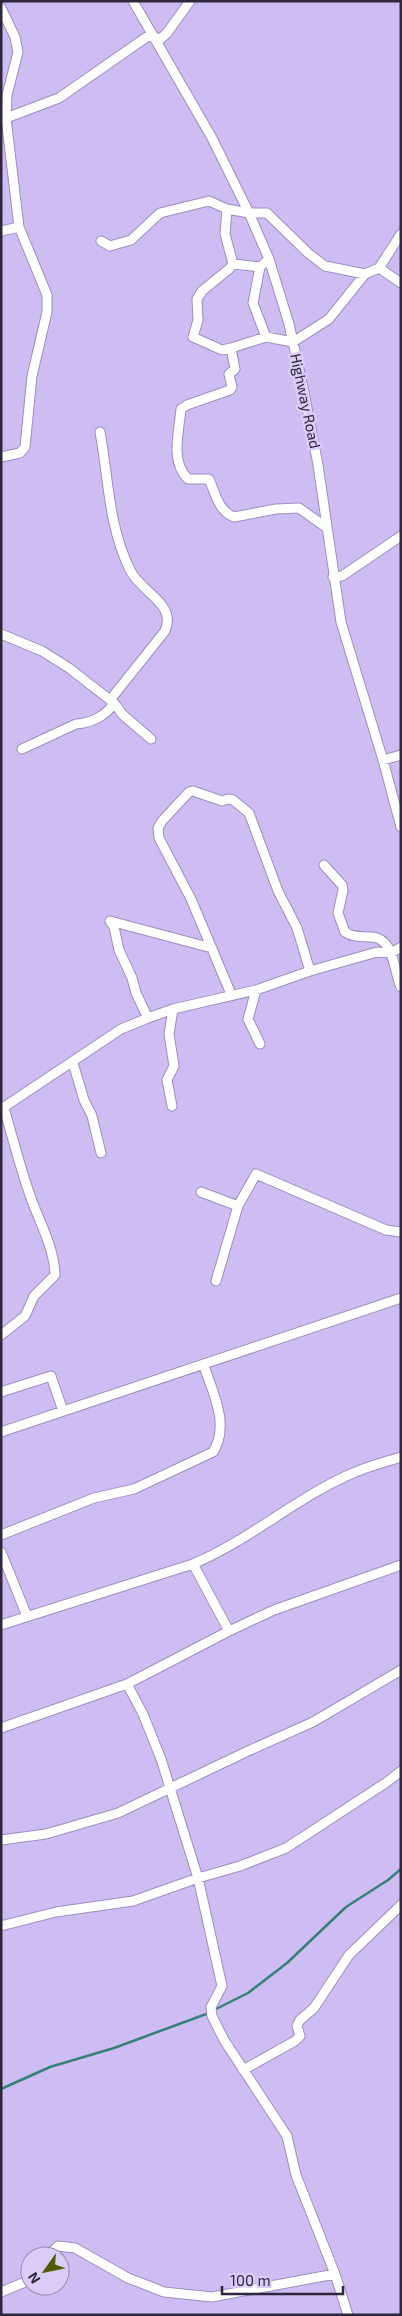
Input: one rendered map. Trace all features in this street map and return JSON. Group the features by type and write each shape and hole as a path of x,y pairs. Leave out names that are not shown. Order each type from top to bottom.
{"street":[{"name":"Highway Road","path":"134,1 151,34 212,138 249,213 269,259 293,342 318,465 341,622 383,760 401,828"},
{"path":"6,118 59,98 151,34 159,40 167,33 190,1"},
{"path":"1,8 14,37 18,52 7,95 5,147 19,227 47,295 47,312 32,376 24,447 20,453 1,457"},
{"path":"101,241 110,246 118,246 130,240 160,213 209,201 227,209 249,213 267,213 308,253 325,266 364,274"},
{"path":"227,209 225,234 233,264"},
{"path":"1,232 19,227"},
{"path":"233,264 202,291 196,299 198,320 193,337 222,350 266,337 293,342 329,319 364,274 379,268 401,234"},
{"path":"266,337 253,303 260,267 269,259"},
{"path":"233,264 260,267"},
{"path":"379,268 401,283"},
{"path":"231,348 235,369 229,374 232,386 230,390 186,405 182,409 177,461 181,472 188,479 209,478 222,510 228,515 234,517 276,509 299,508 327,528"},
{"path":"22,749 76,724 85,723 99,717 110,709 112,701 165,631 169,618 167,611 158,600 139,583 131,572 121,548 109,507 100,432"},
{"path":"333,577 342,576 401,536"},
{"path":"1,634 42,651 68,668 112,701 123,715 151,739"},
{"path":"383,760 401,755"},
{"path":"231,994 191,899 159,838 158,828 186,794 193,790 222,801 233,800 249,813 278,891 297,928 310,971"},
{"path":"324,865 342,884 343,890 338,913 345,932 352,936 380,939 387,944 391,953 395,975 401,987"},
{"path":"148,1018 136,993 132,978 118,950 114,927 110,921 212,948"},
{"path":"391,953 401,947"},
{"path":"1,1335 25,1316 34,1296 55,1275 54,1261 31,1199 3,1108 121,1029 148,1018 173,1009 231,994 256,990 310,971 377,952 391,953 401,959"},
{"path":"256,990 248,1019 260,1044"},
{"path":"172,1106 166,1080 174,1066 169,1034 173,1009"},
{"path":"73,1062 84,1100 92,1116 101,1154"},
{"path":"216,1281 238,1206 253,1176 259,1174 386,1230 401,1232"},
{"path":"201,1192 238,1206"},
{"path":"1,1432 204,1366 401,1298"},
{"path":"1,1330 28,1310"},
{"path":"1,1535 94,1498 134,1489 213,1452 220,1441 221,1418 204,1366"},
{"path":"1,1392 51,1376 64,1411"},
{"path":"1,1625 110,1592 193,1564 216,1554 330,1484 353,1473 401,1457"},
{"path":"1,1552 27,1616"},
{"path":"193,1564 229,1631"},
{"path":"1,1728 127,1684 274,1610 401,1564"},
{"path":"1,1840 46,1834 118,1813 313,1722 401,1670"},
{"path":"127,1684 143,1714 161,1759 198,1878 222,1986 212,2011 224,2040 287,2136 296,2175 335,2274 348,2315"},
{"path":"1,1926 56,1912 133,1902 198,1878 240,1866 286,1848 401,1771"},
{"path":"243,2070 295,2041 300,2036 297,2026 300,2020 314,2008 349,1955 401,1905"},
{"path":"70,2247 75,2248 128,2278 164,2292 212,2297 335,2274"},
{"path":"1,2292 20,2284"}],"waterway":[{"path":"214,2010 248,1993 287,1963 346,1907 388,1880 401,1869"},
{"path":"1,2089 50,2067 114,2048 209,2013"}]}
